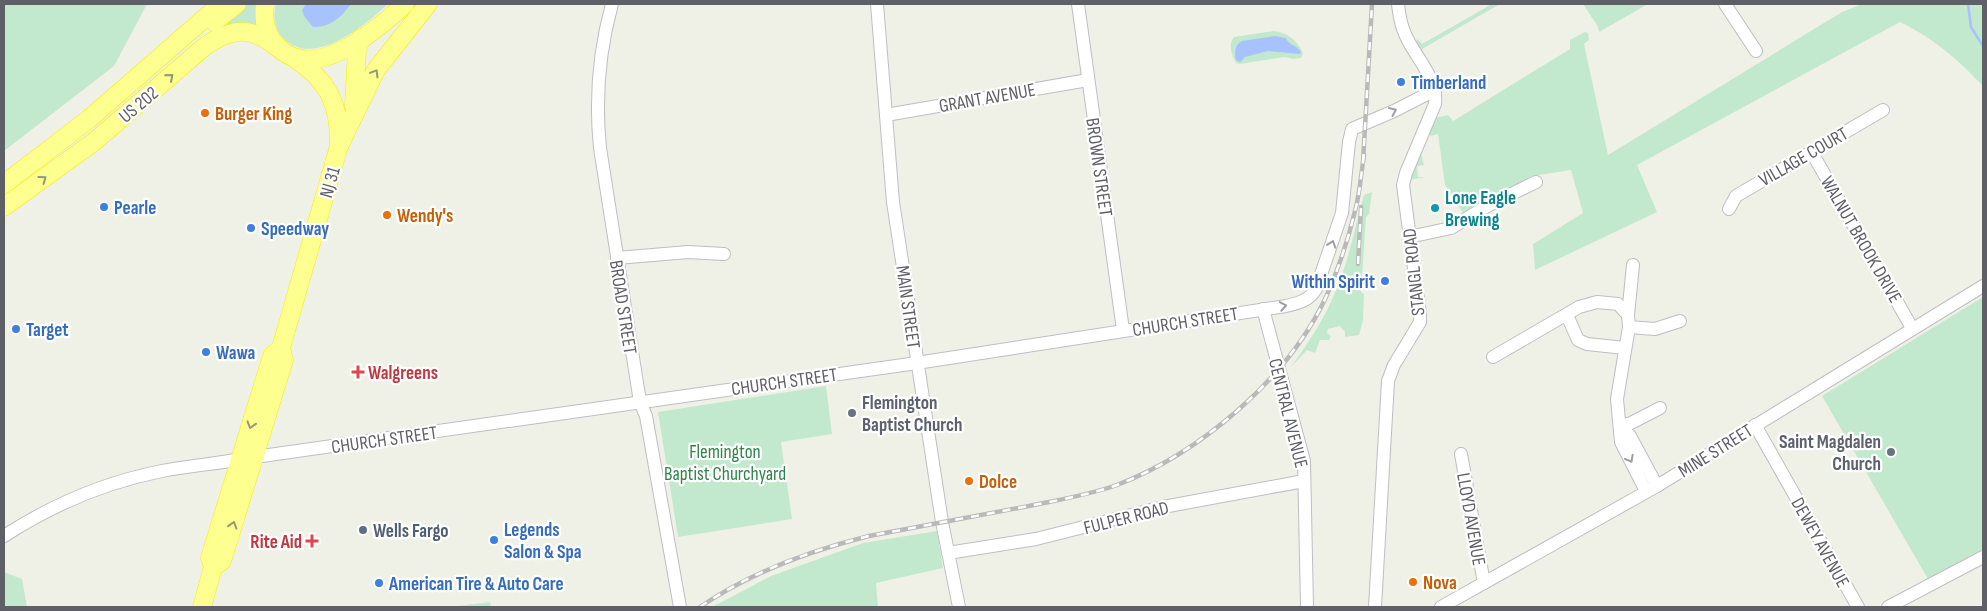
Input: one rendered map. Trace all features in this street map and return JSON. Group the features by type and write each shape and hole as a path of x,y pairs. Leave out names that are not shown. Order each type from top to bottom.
{"highway":[{"path":"52,149 126,97 237,4"},
{"path":"265,4 264,20 266,28 271,40 278,48"},
{"name":"US 202","path":"4,207 95,141 204,48 222,35 235,32 253,32 294,58 307,60 322,59 361,38 390,18 405,4"},
{"path":"353,116 376,70 428,4"},
{"name":"US 202","path":"4,184 89,119 217,5"},
{"name":"NJ 31","path":"202,607 213,567 210,558 248,458 272,356 281,348 339,146 353,116 357,51 361,38"},
{"name":"NJ 31","path":"294,58 312,71 327,89 337,111 339,146"}],"street":[{"name":"BROAD STREET","path":"612,4 599,66 598,124 600,148 640,402 646,416 680,607"},
{"name":"MAIN STREET","path":"877,4 893,202 917,363 948,553 952,562 959,607"},
{"name":"BROWN STREET","path":"1078,4 1123,330"},
{"path":"1398,4 1404,33 1424,65 1435,90"},
{"path":"1726,4 1756,51"},
{"name":"GRANT AVENUE","path":"886,115 1088,80"},
{"name":"STANGL ROAD","path":"1374,607 1388,381 1394,365 1420,322 1403,186 1406,173 1435,104 1435,90"},
{"name":"CHURCH STREET","path":"4,536 45,512 98,489 162,471 917,363 1303,302 1316,289 1342,213 1350,132 1352,129 1394,111 1435,90"},
{"name":"VILLAGE COURT","path":"1730,209 1736,196 1883,110"},
{"name":"WALNUT BROOK DRIVE","path":"1811,151 1912,328"},
{"path":"1409,237 1451,228 1489,205 1536,182"},
{"path":"617,258 688,252 724,254"},
{"path":"1633,265 1625,348 1617,399 1621,442 1652,489"},
{"name":"MINE STREET","path":"1441,607 1652,489 1983,286"},
{"path":"1493,357 1589,304 1604,302 1618,304 1628,321 1655,328 1680,321"},
{"name":"CENTRAL AVENUE","path":"1263,309 1303,454 1307,607"},
{"path":"1567,315 1578,340 1587,344 1625,348"},
{"path":"1620,426 1631,423 1660,408"},
{"name":"DEWEY AVENUE","path":"1756,425 1858,607"},
{"name":"LLOYD AVENUE","path":"1461,454 1484,583"},
{"name":"FULPER ROAD","path":"948,553 1036,539 1163,507 1304,481"},
{"path":"1888,607 1983,557"}],"green space":[{"path":"4,4 147,4 114,66 4,151"},
{"path":"245,4 257,4 257,25 239,23 222,26"},
{"path":"276,4 388,4 352,33 322,47 308,49 294,46 279,33 275,21"},
{"path":"1492,4 1500,4 1422,49 1425,56 1415,42 1418,39 1422,44"},
{"path":"1583,4 1648,4 1599,32 1597,25"},
{"path":"1862,4 1983,4 1983,86 1944,50 1900,22 1637,165 1657,212 1535,270 1533,244 1583,213 1571,170 1532,176 1463,213 1445,185 1438,134 1431,136 1428,134 1435,118 1448,115 1453,121 1570,49 1570,40 1585,32 1588,33 1589,40 1584,44 1608,155 1842,12"},
{"path":"1273,31 1283,33 1295,41 1303,53 1301,58 1285,57 1236,63 1231,50 1231,43 1234,37"},
{"path":"1421,154 1424,165 1417,166 1418,177 1426,177 1410,180 1419,155"},
{"path":"1372,192 1369,214 1366,217 1361,292 1364,294 1363,320 1359,335 1345,337 1345,332 1340,326 1328,329 1327,333 1331,336 1329,340 1320,340 1315,353 1307,350 1290,368 1326,313 1348,257 1364,195"},
{"path":"1983,297 1983,549 1928,579 1822,396"},
{"name":"Flemington Baptist Churchyard","path":"826,386 832,434 781,442 792,519 678,537 658,412"},
{"path":"937,531 943,568 876,583 878,607 712,607 771,576 863,543"},
{"path":"4,572 22,579 27,607 4,607"},
{"path":"490,602 491,607 450,607"}],"water":[{"path":"306,4 351,4 335,21 324,26 313,27 304,16 302,10"},
{"path":"1275,36 1286,38 1301,52 1300,54 1268,51 1245,57 1240,62 1236,60 1236,49 1242,41"}],"waterway":[{"path":"1968,4 1971,27 1983,46"}],"railway":[{"path":"1363,162 1372,4"},
{"path":"700,607 739,583 760,573 803,556 847,542 869,536 1096,492 1117,485 1179,454 1210,433 1265,384 1310,327 1326,297 1346,244 1357,204 1364,155"},
{"path":"1358,264 1361,207"}],"place":[{"name":"Timberland","path":"1401,82"},
{"name":"Burger King","path":"205,113"},
{"name":"Pearle","path":"104,207"},
{"name":"Lone Eagle Brewing","path":"1435,208"},
{"name":"Wendy's","path":"387,215"},
{"name":"Speedway","path":"251,228"},
{"name":"Within Spirit","path":"1385,281"},
{"name":"Target","path":"16,329"},
{"name":"Wawa","path":"206,352"},
{"name":"Walgreens","path":"358,372"},
{"name":"Flemington Baptist Church","path":"852,413"},
{"name":"Saint Magdalen Church","path":"1891,452"},
{"name":"Dolce","path":"969,481"},
{"name":"Wells Fargo","path":"363,530"},
{"name":"Legends Salon & Spa","path":"494,540"},
{"name":"Rite Aid","path":"312,541"},
{"name":"Nova","path":"1413,582"},
{"name":"American Tire & Auto Care","path":"379,583"}]}
